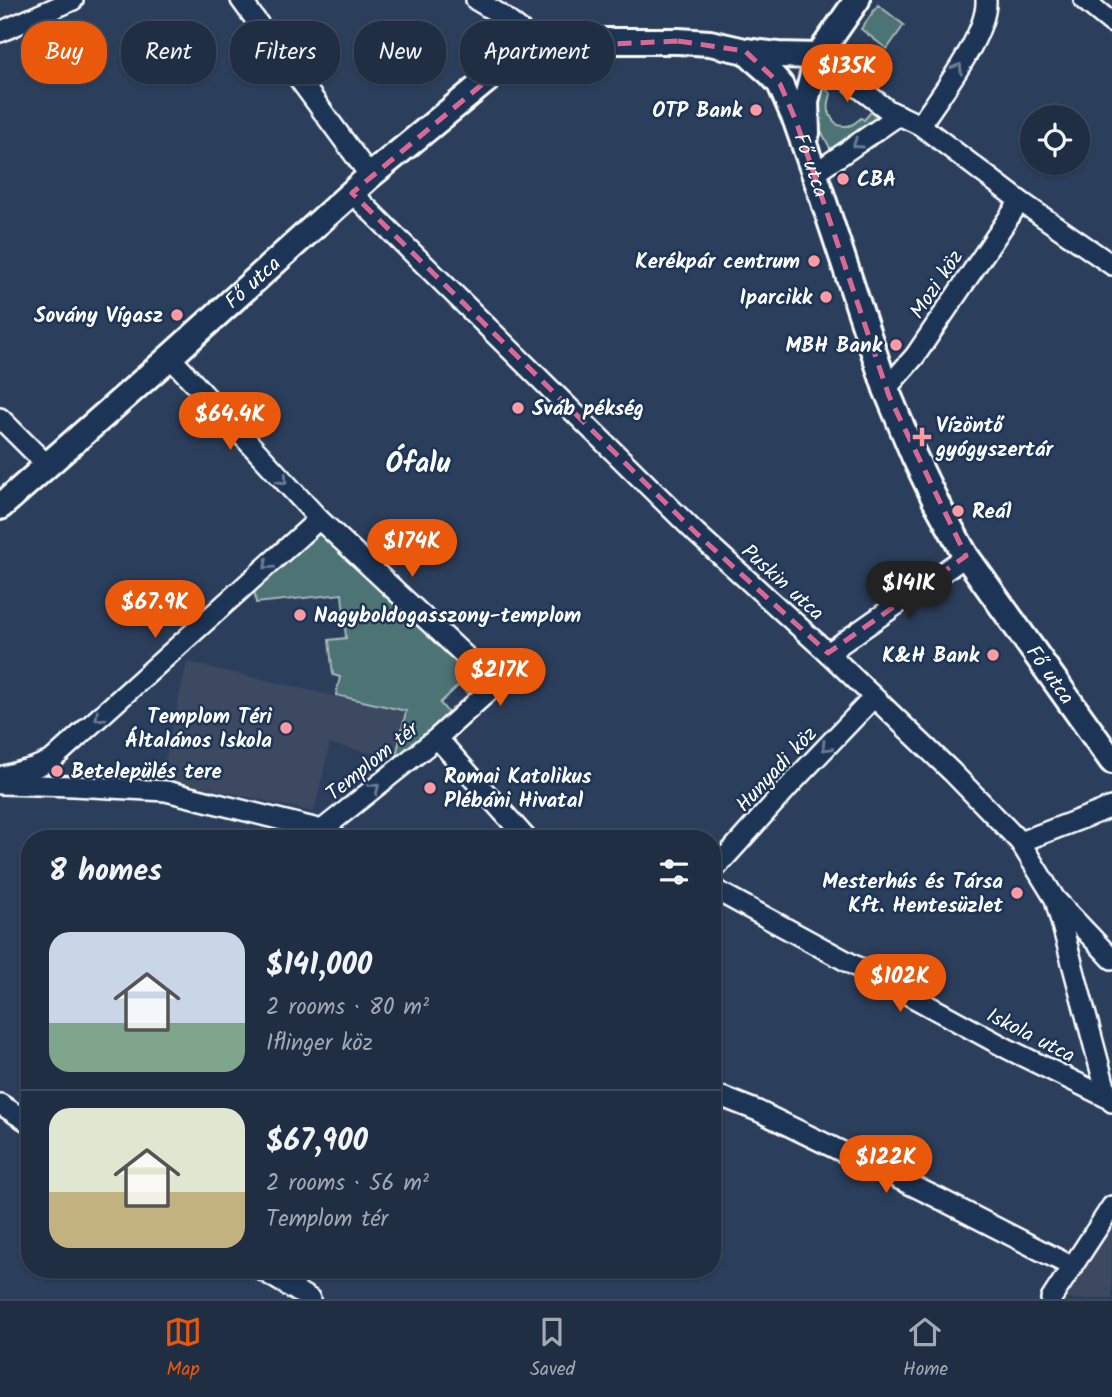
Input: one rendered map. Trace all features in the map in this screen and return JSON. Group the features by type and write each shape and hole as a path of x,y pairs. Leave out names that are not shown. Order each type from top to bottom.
{"main road":[{"path":"812,166 805,109 813,59 857,0"},
{"name":"Fő utca","path":"614,41 710,43 746,51 780,84 812,166 886,390 936,502 966,556 1112,761"},
{"path":"746,51 813,59"},
{"path":"780,84 789,67 796,61 813,59"},
{"name":"Fő utca","path":"0,507 170,358 361,184 482,84"}],"street":[{"path":"0,32 73,0"},
{"name":"Puskin utca","path":"241,0 361,184 696,533 828,653 952,772 1020,842 1055,899 1111,1100"},
{"path":"476,0 508,21"},
{"path":"920,125 960,66 980,28 986,11 986,0"},
{"path":"1084,0 1112,23"},
{"path":"813,59 888,110 920,125 1020,201 1109,257"},
{"path":"812,166 898,115"},
{"name":"Mozi köz","path":"886,390 915,356 1020,201"},
{"path":"0,777 52,760 318,519 170,358"},
{"path":"0,418 47,465"},
{"name":"Templom tér","path":"318,519 491,680 492,688 334,830"},
{"path":"828,653 966,556"},
{"name":"Hunyadi köz","path":"721,862 873,698"},
{"path":"437,738 519,830"},
{"path":"0,784 166,792 313,830"},
{"path":"1020,842 1112,807"},
{"name":"Iskola utca","path":"721,893 1008,1049 1111,1100"},
{"path":"1055,899 1112,959"},
{"path":"721,1097 771,1116 1073,1267"},
{"path":"0,1104 21,1117"},
{"path":"1051,1299 1112,1206"},
{"path":"275,1278 310,1299"}],"highlighted area":[{"path":"678,41 745,51 780,84 796,121 889,396 966,556 828,653 696,533 352,193 504,66 542,47"}],"shaded area":[{"name":"Templom Téri Általános Iskola","path":"187,662 404,712 394,758 330,744 314,812 161,777"},
{"path":"1110,1231 1112,1299 1064,1299"}],"green space":[{"path":"878,5 904,25 887,49 861,29"},
{"path":"820,83 831,94 829,111 838,125 848,126 861,118 864,120 871,112 879,119 831,150 815,119"},
{"path":"318,530 482,684 469,695 459,685 440,703 449,714 399,756 396,756 406,711 336,695 340,677 333,675 329,640 346,638 342,594 256,603 254,588"}],"place":[{"name":"OTP Bank","path":"756,110"},
{"name":"CBA","path":"843,179"},
{"name":"Kerékpár centrum","path":"814,261"},
{"name":"Iparcikk","path":"826,297"},
{"name":"Sovány Vígasz","path":"177,315"},
{"name":"MBH Bank","path":"896,345"},
{"name":"Sváb pékség","path":"518,408"},
{"name":"Vízöntő gyógyszertár","path":"922,437"},
{"name":"Reál","path":"958,511"},
{"name":"Nagyboldogasszony-templom","path":"300,615"},
{"name":"K&H Bank","path":"993,655"},
{"name":"Templom Téri Általános Iskola","path":"286,728"},
{"name":"Betelepülés tere","path":"57,771"},
{"name":"Romai Katolikus Plébáni Hivatal","path":"430,788"},
{"name":"Mesterhús és Társa Kft. Hentesüzlet","path":"1017,893"}],"district":[{"name":"Ófalu","path":"418,462"}]}
